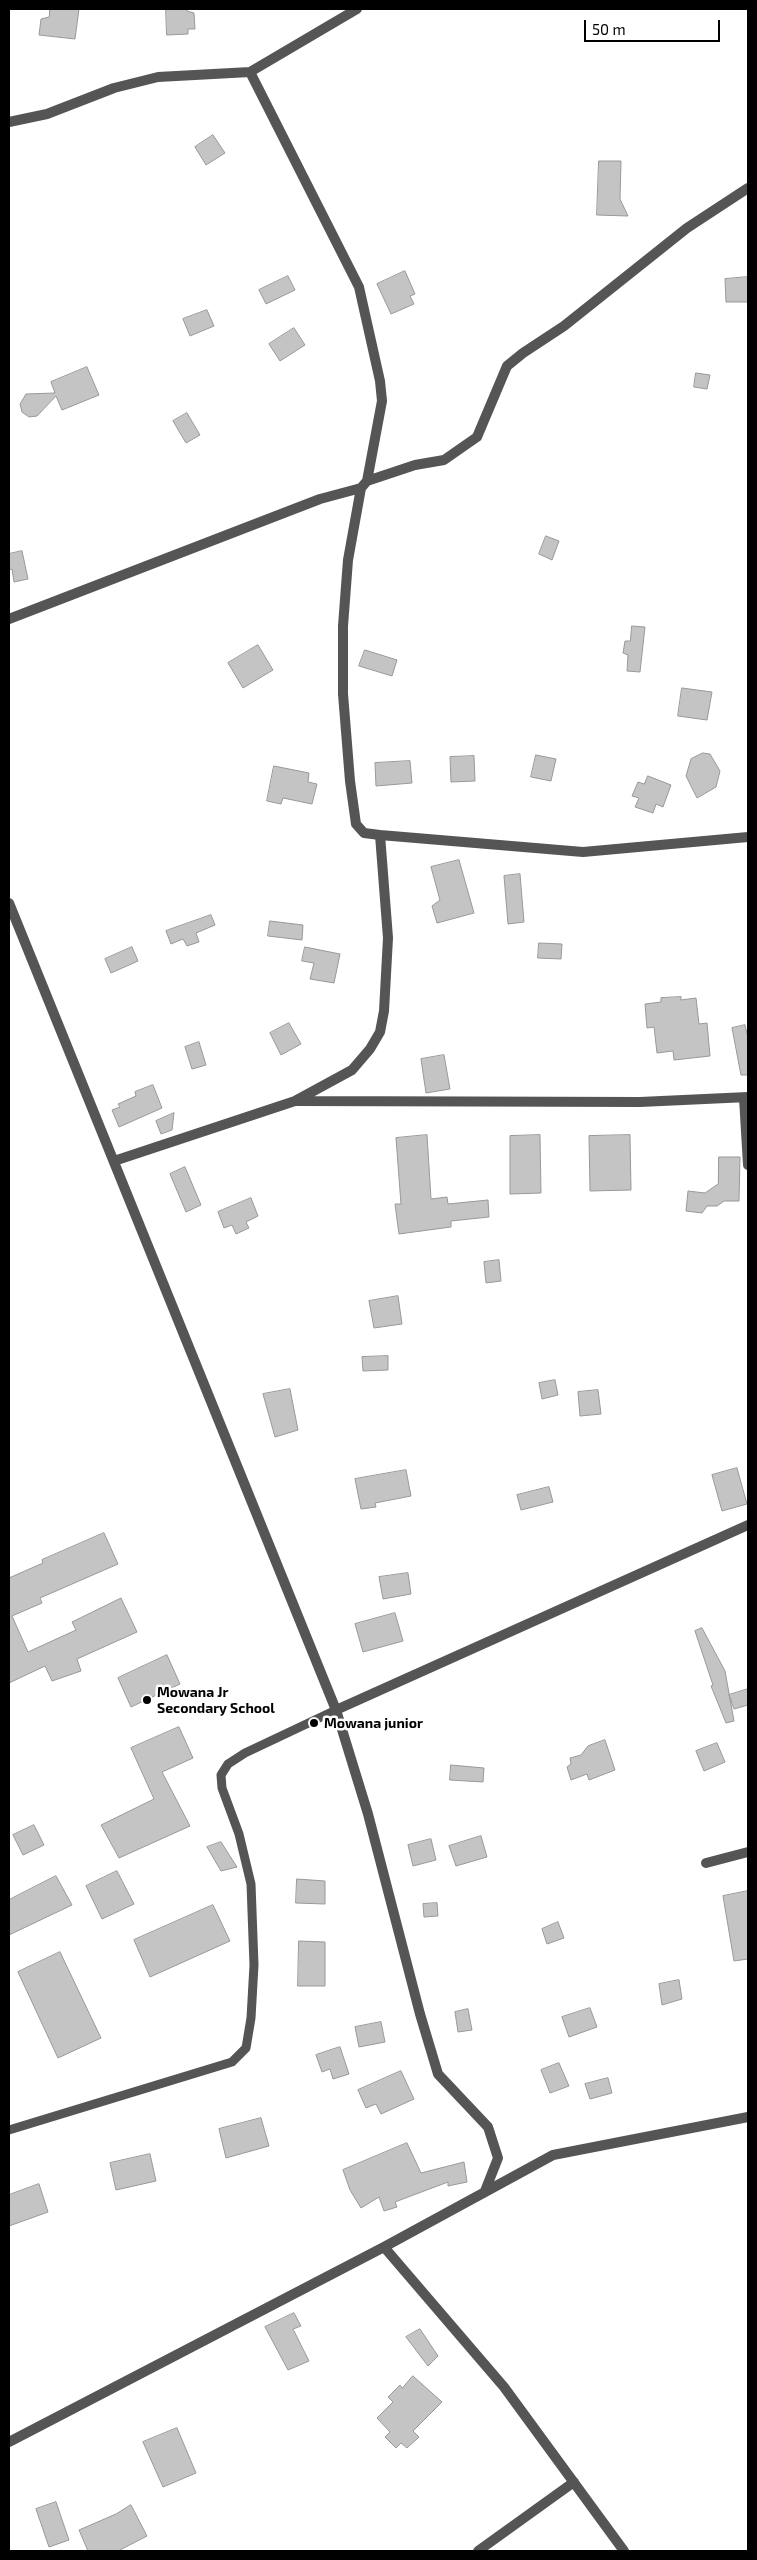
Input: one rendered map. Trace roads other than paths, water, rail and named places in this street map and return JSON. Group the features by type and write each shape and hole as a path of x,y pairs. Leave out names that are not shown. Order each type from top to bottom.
{"street":[{"path":"9,122 47,114 114,88 158,77 202,73 250,72 356,9"},
{"path":"250,72 359,287 380,381 382,401 348,560 343,626 342,694 356,824 364,833 380,836 584,852 748,837"},
{"path":"9,619 320,499 364,485 408,467 444,460 477,437 507,366 564,326 687,228 748,188"},
{"path":"114,1161 295,1101 352,1070 370,1049 380,1032 384,1011 388,938 380,836"},
{"path":"9,903 336,1710 368,1814 420,2014 438,2074 488,2126 498,2158 484,2191"},
{"path":"295,1101 640,1102 746,1097 748,1165"},
{"path":"336,1710 748,1525"},
{"path":"706,1863 748,1852"},
{"path":"9,2442 384,2247 484,2191 553,2156 748,2117"},
{"path":"384,2247 504,2387 624,2551"},
{"path":"478,2551 574,2482"}],"lane":[{"path":"9,2130 232,2062 246,2048 251,2018 254,1965 251,1884 239,1834 222,1788 221,1775 228,1764 244,1754 336,1710"}],"place":[{"name":"Mowana Jr Secondary School","path":"147,1700"},
{"name":"Mowana junior","path":"314,1723"}]}
